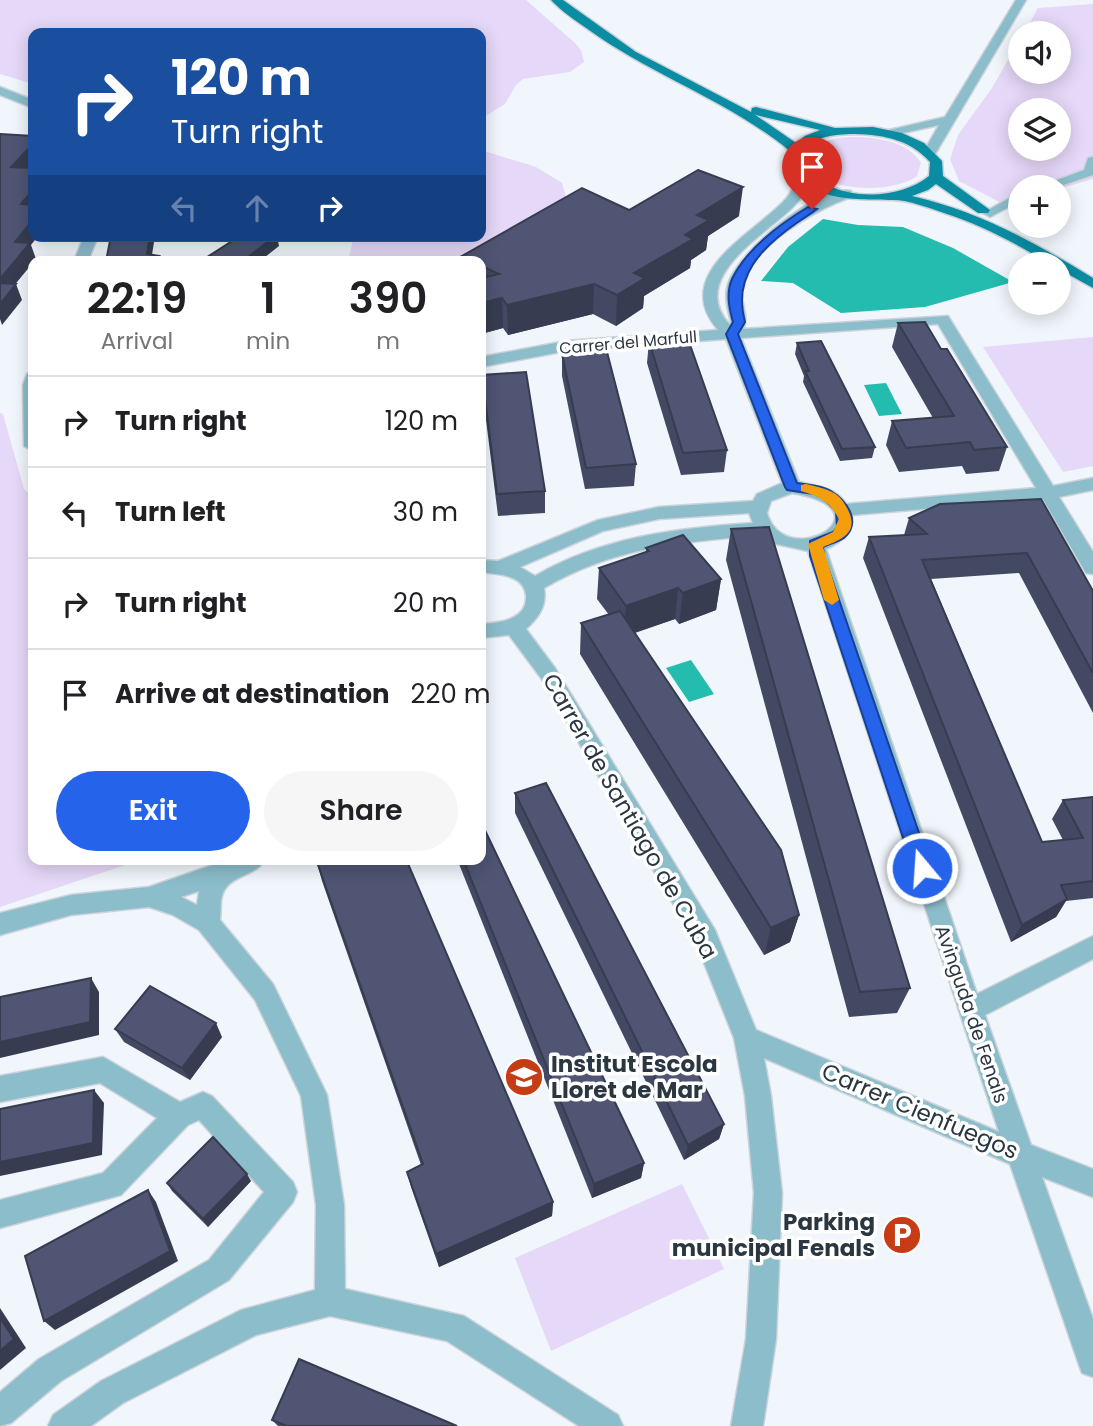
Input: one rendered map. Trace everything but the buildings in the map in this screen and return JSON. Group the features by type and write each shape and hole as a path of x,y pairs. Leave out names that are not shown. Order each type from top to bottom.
{"main road":[{"path":"556,0 589,26 643,61 728,104 775,132 796,150"},
{"path":"728,104 804,125 839,131 889,134 910,141 929,153 938,166 936,177 920,190 897,196 869,197 828,189 805,177 795,165 796,150 811,138 839,131"},
{"path":"936,177 968,202 1093,268"},
{"path":"897,196 941,206 977,219 1093,284"}],"street":[{"path":"929,153 1021,0"},
{"path":"0,91 28,102"},
{"path":"889,134 951,119"},
{"path":"1071,178 1090,172 1093,161"},
{"path":"792,487 732,334 718,324 711,299 715,276 738,245 800,192 805,177"},
{"path":"732,334 739,322 734,303 737,280 758,251 793,221 825,201 846,194"},
{"path":"989,213 1008,203"},
{"name":"Carrer del Marfull","path":"486,361 566,346 943,319 1048,493"},
{"path":"843,510 1048,493 1093,484"},
{"path":"505,566 598,526 659,513 759,506 771,493 792,487 817,490 828,495 843,510 846,519 838,536 815,544 787,542 765,528 760,521 759,506"},
{"path":"1048,493 1093,568"},
{"path":"534,585 559,569 604,550 652,537 765,528"},
{"name":"Avinguda de Fenals","path":"815,544 970,1010 1093,1362"},
{"path":"486,566 505,566 523,573 534,585 537,598 530,615 514,627 486,632"},
{"name":"Carrer de Santiago de Cuba","path":"514,627 548,673 706,937 747,1038 758,1096 768,1193 761,1339 747,1426"},
{"path":"0,924 71,905 149,897 241,865"},
{"path":"208,923 210,893 224,873"},
{"path":"149,897 180,907 208,923 264,992 314,1095 330,1205 330,1301"},
{"path":"970,1010 1093,947"},
{"name":"Carrer Cienfuegos","path":"747,1038 1021,1155 1093,1182"},
{"path":"0,1089 103,1070 178,1116"},
{"path":"0,1214 111,1185 178,1116 203,1105 283,1192 219,1270 50,1370 0,1412"},
{"path":"64,1426 112,1392 252,1321 330,1301 453,1327 607,1426"}],"shaded area":[{"path":"0,0 526,0 575,43 581,50 584,62 570,72 523,79 516,85 505,104 486,116 486,28 28,28 28,82 0,74"},
{"path":"1093,4 1093,179 1071,185 1071,175 1008,175 1008,206 959,181 950,159 958,135 992,88 1008,60 1008,84 1071,84 1071,21 1031,21 1038,8"},
{"path":"837,138 885,140 909,150 921,163 917,176 891,186 856,187 825,178 814,169 809,156 818,145"},
{"path":"486,152 536,167 562,183 569,208 486,258 349,256 353,242 486,242"},
{"path":"823,219 858,225 903,227 953,248 1008,279 1008,283 925,307 841,313 793,283 761,281 788,247"},
{"path":"1093,337 1093,466 1063,472 983,347"},
{"path":"886,383 902,414 879,416 864,385"},
{"path":"0,413 3,414 24,489 28,493 28,865 125,865 0,907"},
{"path":"691,660 714,694 689,702 666,668"},
{"path":"682,1184 724,1269 551,1351 515,1258"}],"slow traffic":[{"path":"806,488 828,495 843,510 846,519 838,536 815,544 832,600"}],"place":[{"name":"Institut Escola Lloret de Mar","path":"524,1077"},
{"name":"Parking municipal Fenals","path":"902,1235"}],"route":[{"path":"812,209 793,221 758,251 737,280 734,303 739,322 732,334 792,487 817,490 828,495 843,510 846,519 844,528 838,536 815,544 817,556 922,868"}]}
